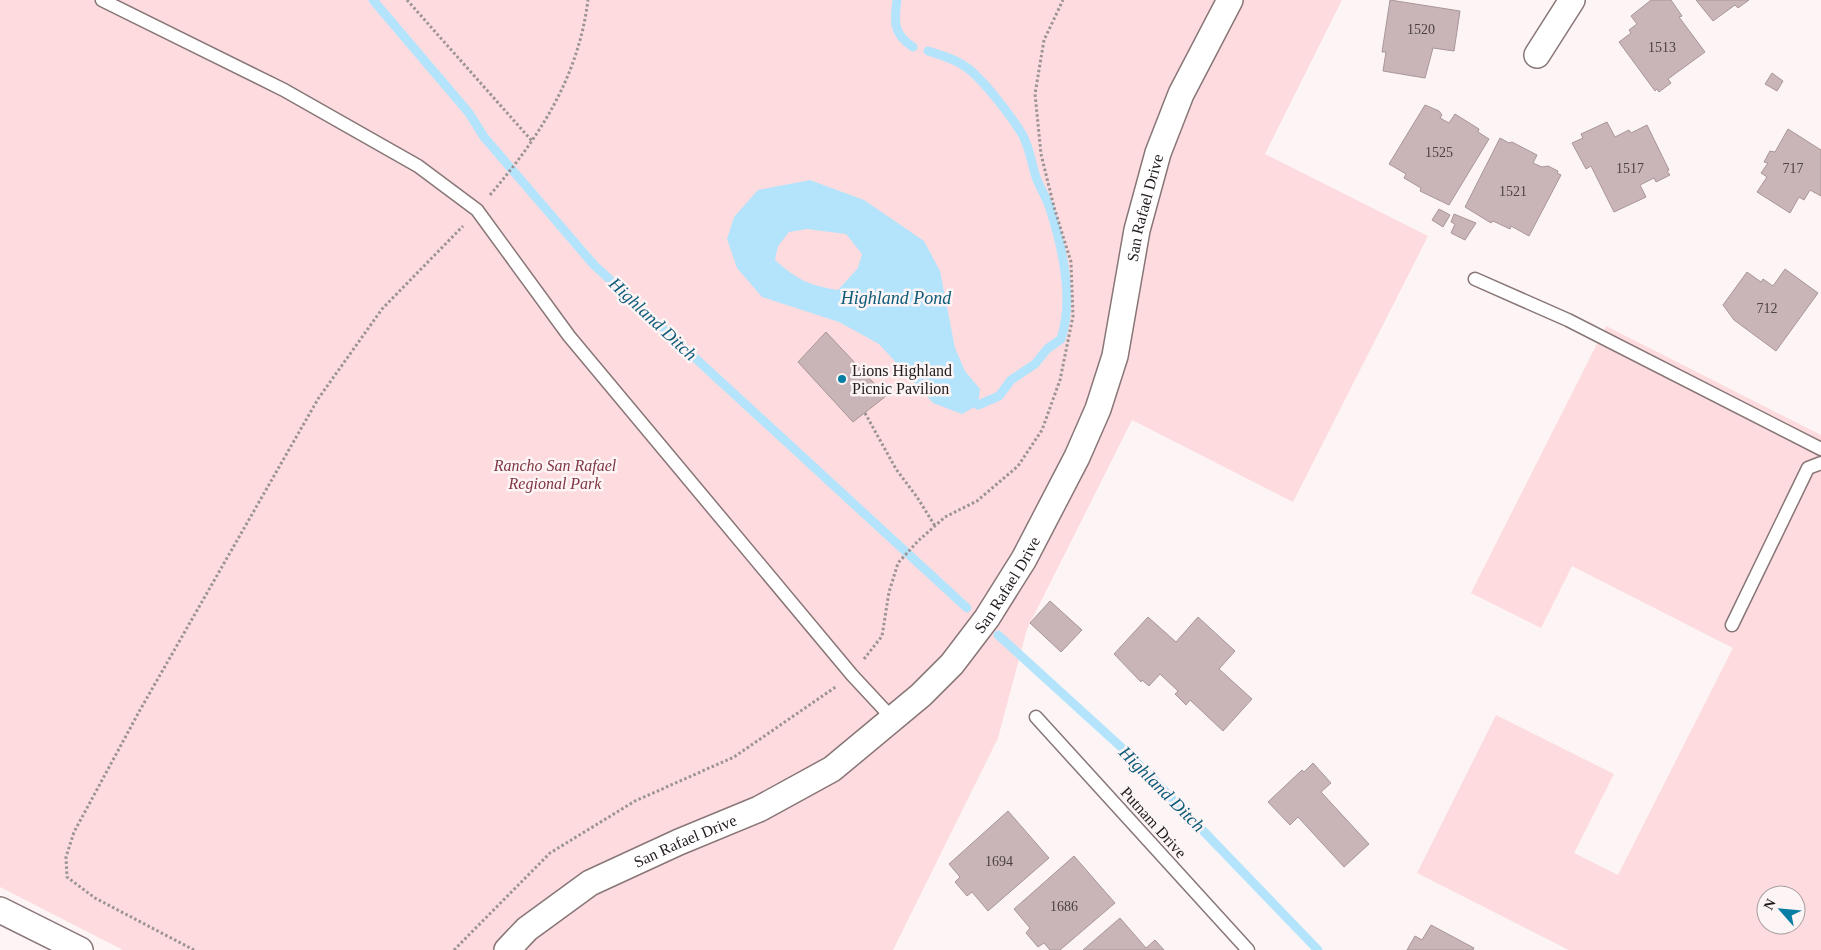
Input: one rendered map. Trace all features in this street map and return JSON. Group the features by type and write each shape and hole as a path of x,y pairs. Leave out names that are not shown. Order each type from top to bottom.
{"street":[{"name":"San Rafael Drive","path":"508,950 527,929 590,884 678,842 759,809 832,769 921,695 952,664 987,618 1024,559 1077,457 1098,409 1115,356 1136,230 1158,153 1180,94 1230,0"},
{"path":"1537,55 1572,0"},
{"path":"0,910 80,950"}],"lane":[{"path":"102,0 284,90 418,166 477,210 569,336 852,675 892,718"},
{"path":"1475,279 1568,320 1821,449"},
{"path":"1732,625 1808,468 1821,463"},
{"name":"Putnam Drive","path":"1036,716 1248,950"}],"path":[{"path":"407,0 532,141"},
{"path":"194,950 95,898 68,877 66,856 74,832 145,701 318,399 382,309 477,210 519,160 548,117 571,72 586,19 588,0"},
{"path":"454,950 550,853 635,801 734,757 852,675 882,636 889,592 898,564 918,541 945,517 977,501 1018,466 1042,430 1060,380 1073,316 1071,262 1054,207 1041,154 1035,94 1044,40 1063,0"},
{"path":"865,412 896,469 918,497 935,526"}],"green space":[{"name":"Rancho San Rafael Regional Park","path":"0,0 1342,0 1265,154 1428,236 1293,502 1132,420 1027,629 998,738 893,950 123,950 0,887"},
{"path":"1606,326 1821,435 1821,950 1569,950 1417,873 1496,715 1614,774 1574,853 1618,875 1733,648 1572,566 1541,628 1471,593"}],"water":[{"name":"Highland Pond","path":"810,180 864,200 924,241 940,271 955,348 965,371 980,389 978,405 962,414 933,403 879,344 839,322 762,297 737,268 727,239 734,217 758,190","holes":["807,229 846,234 862,254 858,268 838,290 804,281 775,260 778,246 789,232"]}],"building":[{"path":"1390,0 1460,11 1454,51 1433,48 1425,78 1383,71 1386,52 1382,52"},
{"path":"1651,0 1671,0 1682,16 1679,17 1705,52 1668,79 1671,83 1659,92 1657,89 1655,91 1619,42 1631,33 1629,30 1637,24 1631,16"},
{"path":"1696,0 1749,0 1738,8 1735,5 1713,21"},
{"path":"1772,73 1783,81 1777,91 1765,84"},
{"path":"1425,105 1439,111 1442,115 1440,118 1449,123 1455,114 1479,129 1478,132 1489,139 1449,205 1420,191 1421,188 1404,178 1406,174 1389,164"},
{"path":"1607,122 1615,137 1629,130 1631,133 1647,125 1670,175 1656,182 1654,178 1640,185 1646,197 1614,212 1591,166 1586,169 1572,143 1583,138 1581,134"},
{"path":"1788,129 1821,150 1821,196 1810,190 1804,200 1799,197 1790,213 1757,192 1767,177 1761,173 1768,163 1764,162 1770,151 1775,152"},
{"path":"1500,138 1537,155 1533,163 1542,167 1548,166 1558,171 1557,173 1561,175 1529,236 1511,226 1510,229 1493,221 1491,223 1465,207"},
{"path":"1439,209 1450,215 1443,227 1432,220"},
{"path":"1454,214 1476,223 1465,240 1451,233 1455,224 1451,222"},
{"path":"1785,269 1818,293 1776,351 1734,320 1723,305 1747,272 1761,282 1763,279 1773,286"},
{"name":"Lions Highland Picnic Pavilion","path":"826,332 886,396 853,422 798,362"},
{"path":"1050,601 1082,630 1061,652 1030,623"},
{"path":"1148,617 1176,642 1198,617 1235,651 1219,669 1252,699 1223,731 1190,700 1186,705 1175,694 1178,691 1160,674 1149,686 1142,680 1141,682 1114,654"},
{"path":"1313,763 1331,783 1321,792 1369,844 1344,867 1298,817 1290,825 1268,802 1302,770 1304,772"},
{"path":"1008,811 1049,858 988,911 972,892 967,896 955,882 960,877 949,864"},
{"path":"1074,856 1115,903 1060,950 1050,950 1044,943 1038,947 1026,933 1030,928 1014,909"},
{"path":"1120,918 1146,948 1155,940 1164,950 1083,950"},
{"path":"1431,925 1474,948 1473,950 1407,950 1415,936 1422,940"}],"waterway":[{"name":"Highland Ditch","path":"373,0 469,113 484,137 594,265 967,608"},
{"path":"897,0 896,27 906,42 913,47"},
{"path":"928,51 957,62 973,73 996,98 1022,134 1029,150 1036,177 1050,207 1063,259 1067,308 1061,339 1047,349 1035,364 1011,380 999,396 978,405"},
{"name":"Highland Ditch","path":"998,635 1132,757 1318,950"}],"place":[{"name":"Lions Highland Picnic Pavilion","path":"842,379"}]}
